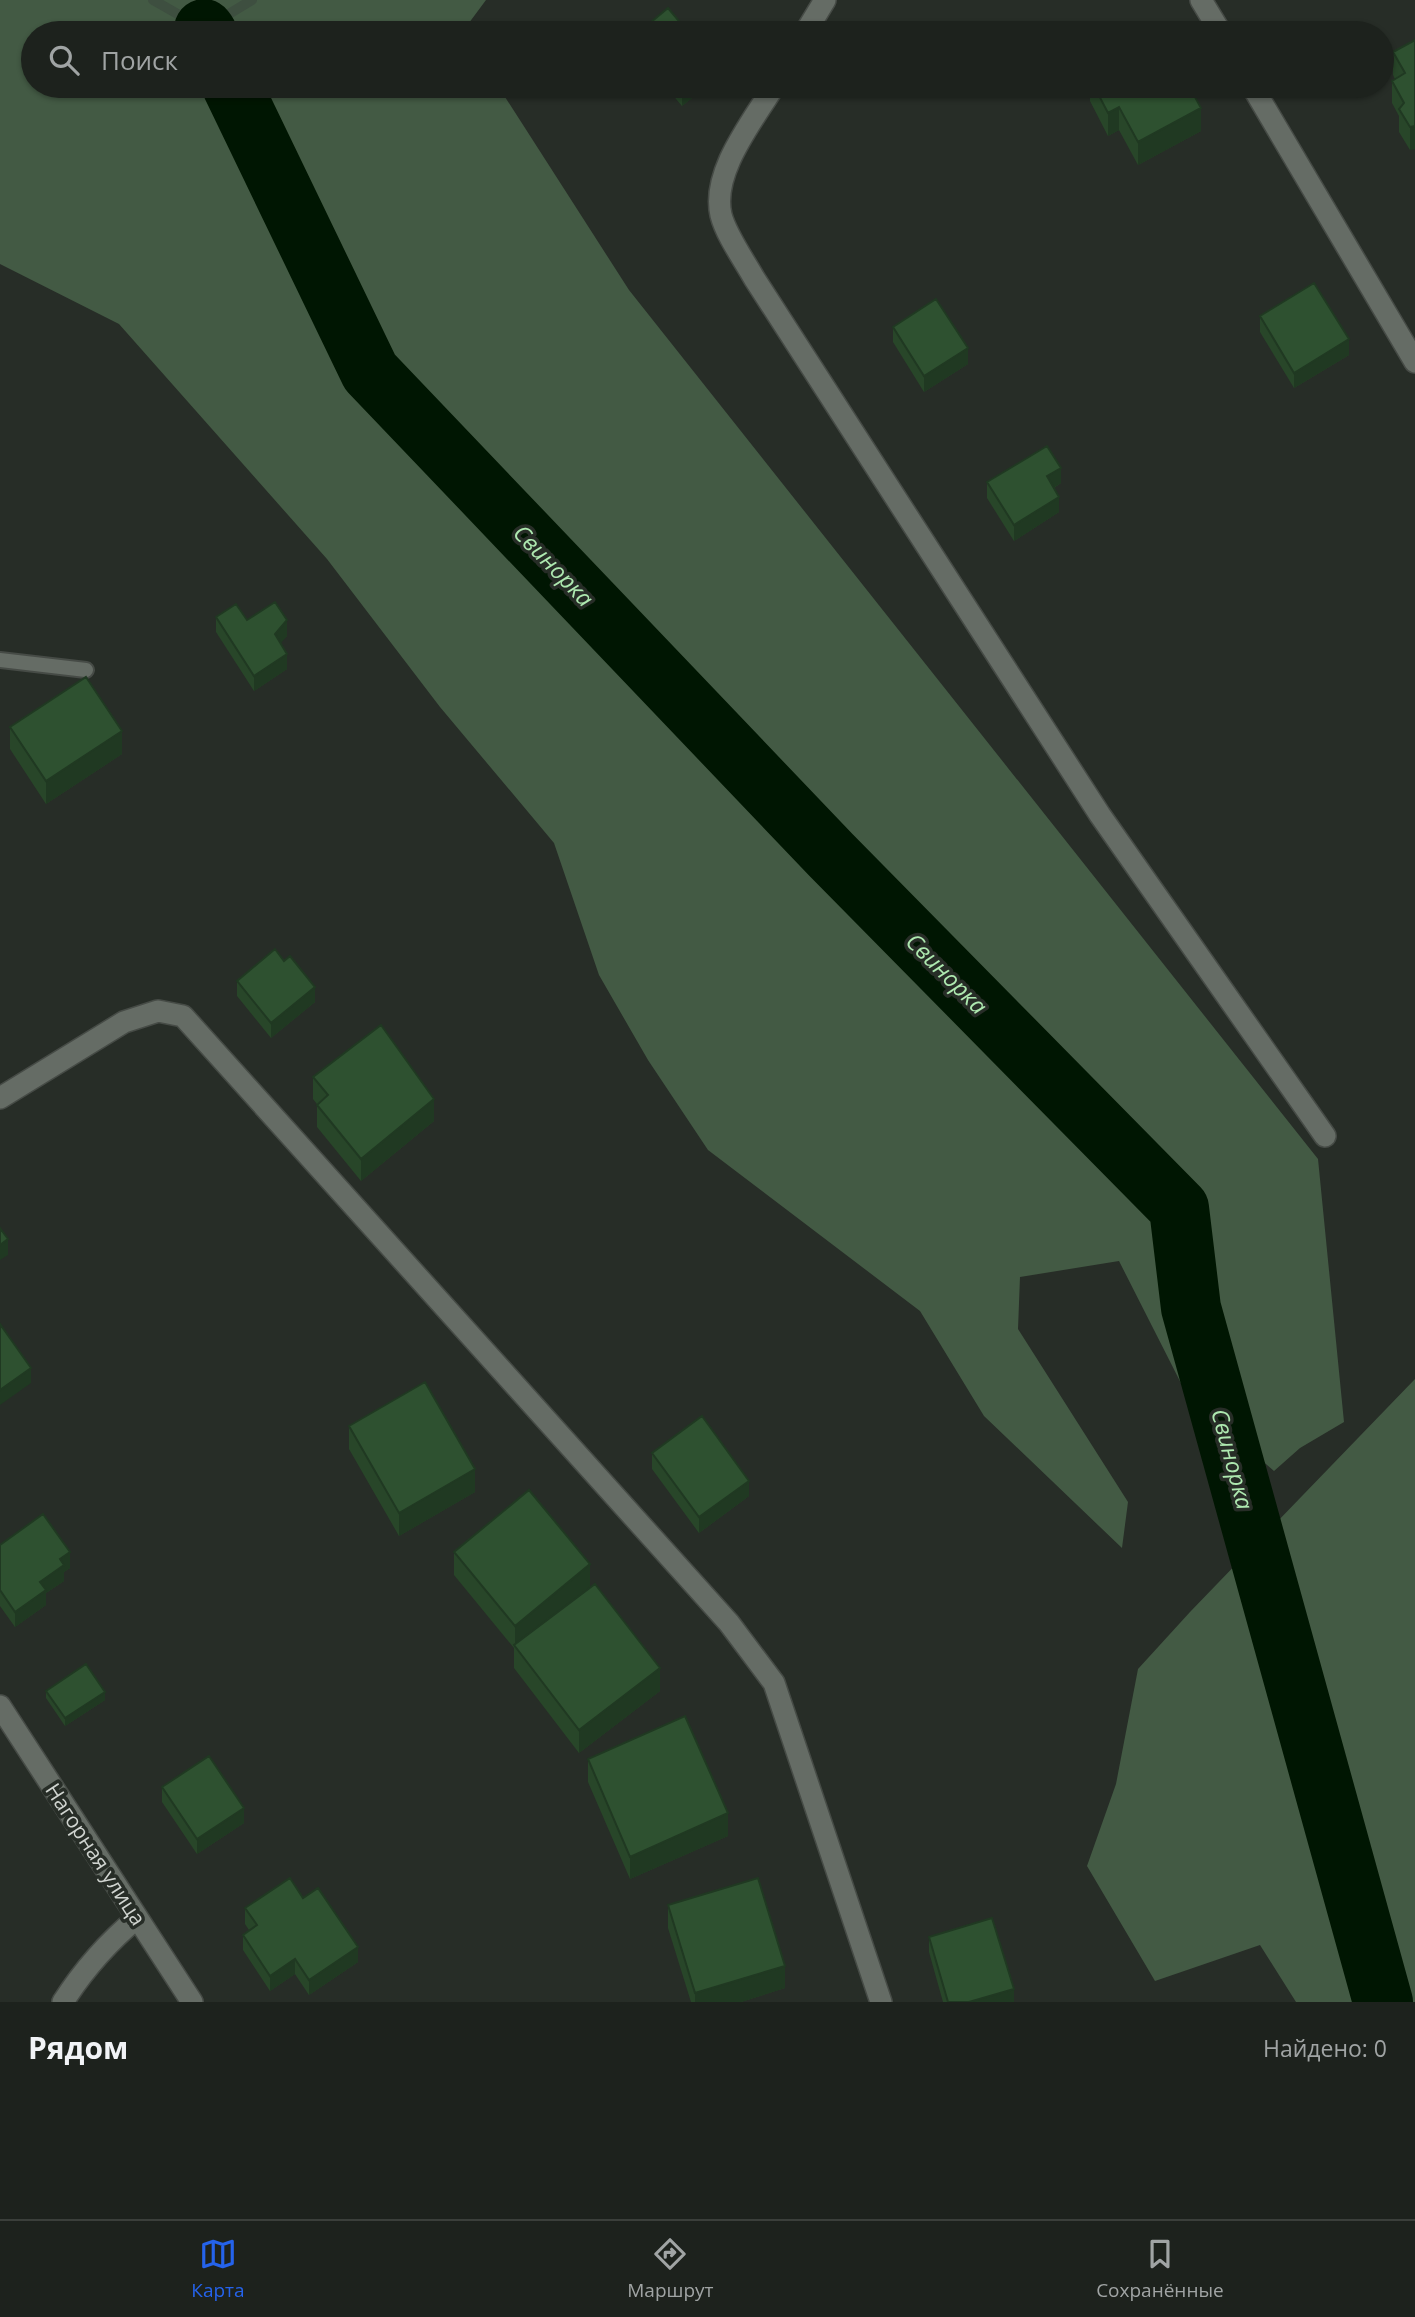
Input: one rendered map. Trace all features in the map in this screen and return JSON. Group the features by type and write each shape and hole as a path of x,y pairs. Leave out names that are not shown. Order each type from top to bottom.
{"street":[{"path":"812,21 825,0"},
{"path":"1201,0 1214,21"},
{"path":"767,98 732,157 721,184 720,194 721,216 754,278 1100,816 1325,1136"},
{"path":"1259,98 1415,362"},
{"path":"0,1098 124,1022 158,1011 183,1016 729,1623 774,1683 881,2002"},
{"name":"Нагорная улица","path":"0,1706 192,2002"},
{"path":"63,2002 80,1975 110,1940 137,1918"}],"lane":[{"path":"0,660 86,670"}],"green space":[{"path":"0,0 486,0 470,21 21,21 21,98 506,98 629,290 1318,1159 1344,1422 1300,1448 1274,1471 1188,1397 1119,1261 1020,1277 1018,1329 1128,1502 1122,1548 984,1416 920,1311 708,1150 648,1060 599,975 554,843 440,707 327,559 119,324 0,264"},
{"path":"1415,1379 1415,2002 1296,2002 1260,1945 1155,1981 1087,1866 1116,1784 1138,1669"}],"building":[{"path":"668,8 679,21 652,21"},
{"path":"1415,40 1415,126 1410,127 1399,109 1404,103 1394,80 1405,73 1394,51"},
{"path":"1100,98 1196,98 1201,108 1138,142 1119,107 1108,113"},
{"path":"1314,283 1349,339 1294,373 1260,316"},
{"path":"936,299 968,348 924,376 893,327"},
{"path":"1047,446 1061,468 1047,476 1059,497 1014,525 987,482"},
{"path":"275,602 287,620 275,634 287,654 254,676 216,617 236,604 247,620"},
{"path":"86,677 122,731 46,781 10,727"},
{"path":"275,949 284,961 290,956 315,987 271,1023 237,981"},
{"path":"381,1025 434,1099 361,1159 317,1105 328,1095 313,1077"},
{"path":"0,1228 8,1239 0,1245"},
{"path":"0,1324 31,1368 0,1390"},
{"path":"425,1382 475,1469 399,1513 349,1426"},
{"path":"702,1416 749,1481 699,1517 652,1453"},
{"path":"529,1490 590,1564 515,1626 454,1552"},
{"path":"43,1514 70,1552 60,1559 64,1565 40,1582 46,1590 15,1612 0,1590 0,1545"},
{"path":"595,1584 660,1668 579,1730 514,1645"},
{"path":"86,1664 105,1692 65,1718 46,1691"},
{"path":"685,1716 728,1813 630,1857 588,1759"},
{"path":"209,1756 244,1808 197,1839 162,1787"},
{"path":"290,1878 303,1898 318,1888 358,1947 309,1980 295,1959 270,1976 243,1935 257,1925 245,1908"},
{"path":"758,1878 785,1966 695,1993 668,1905"},
{"path":"992,1918 1014,1989 969,2002 948,2002 929,1937"}],"waterway":[{"name":"Свинорка","path":"153,0 190,21"},
{"name":"Свинорка","path":"217,21 252,0"},
{"name":"Свинорка","path":"238,98 370,372 831,855 1179,1208 1191,1308 1383,2002"}]}
